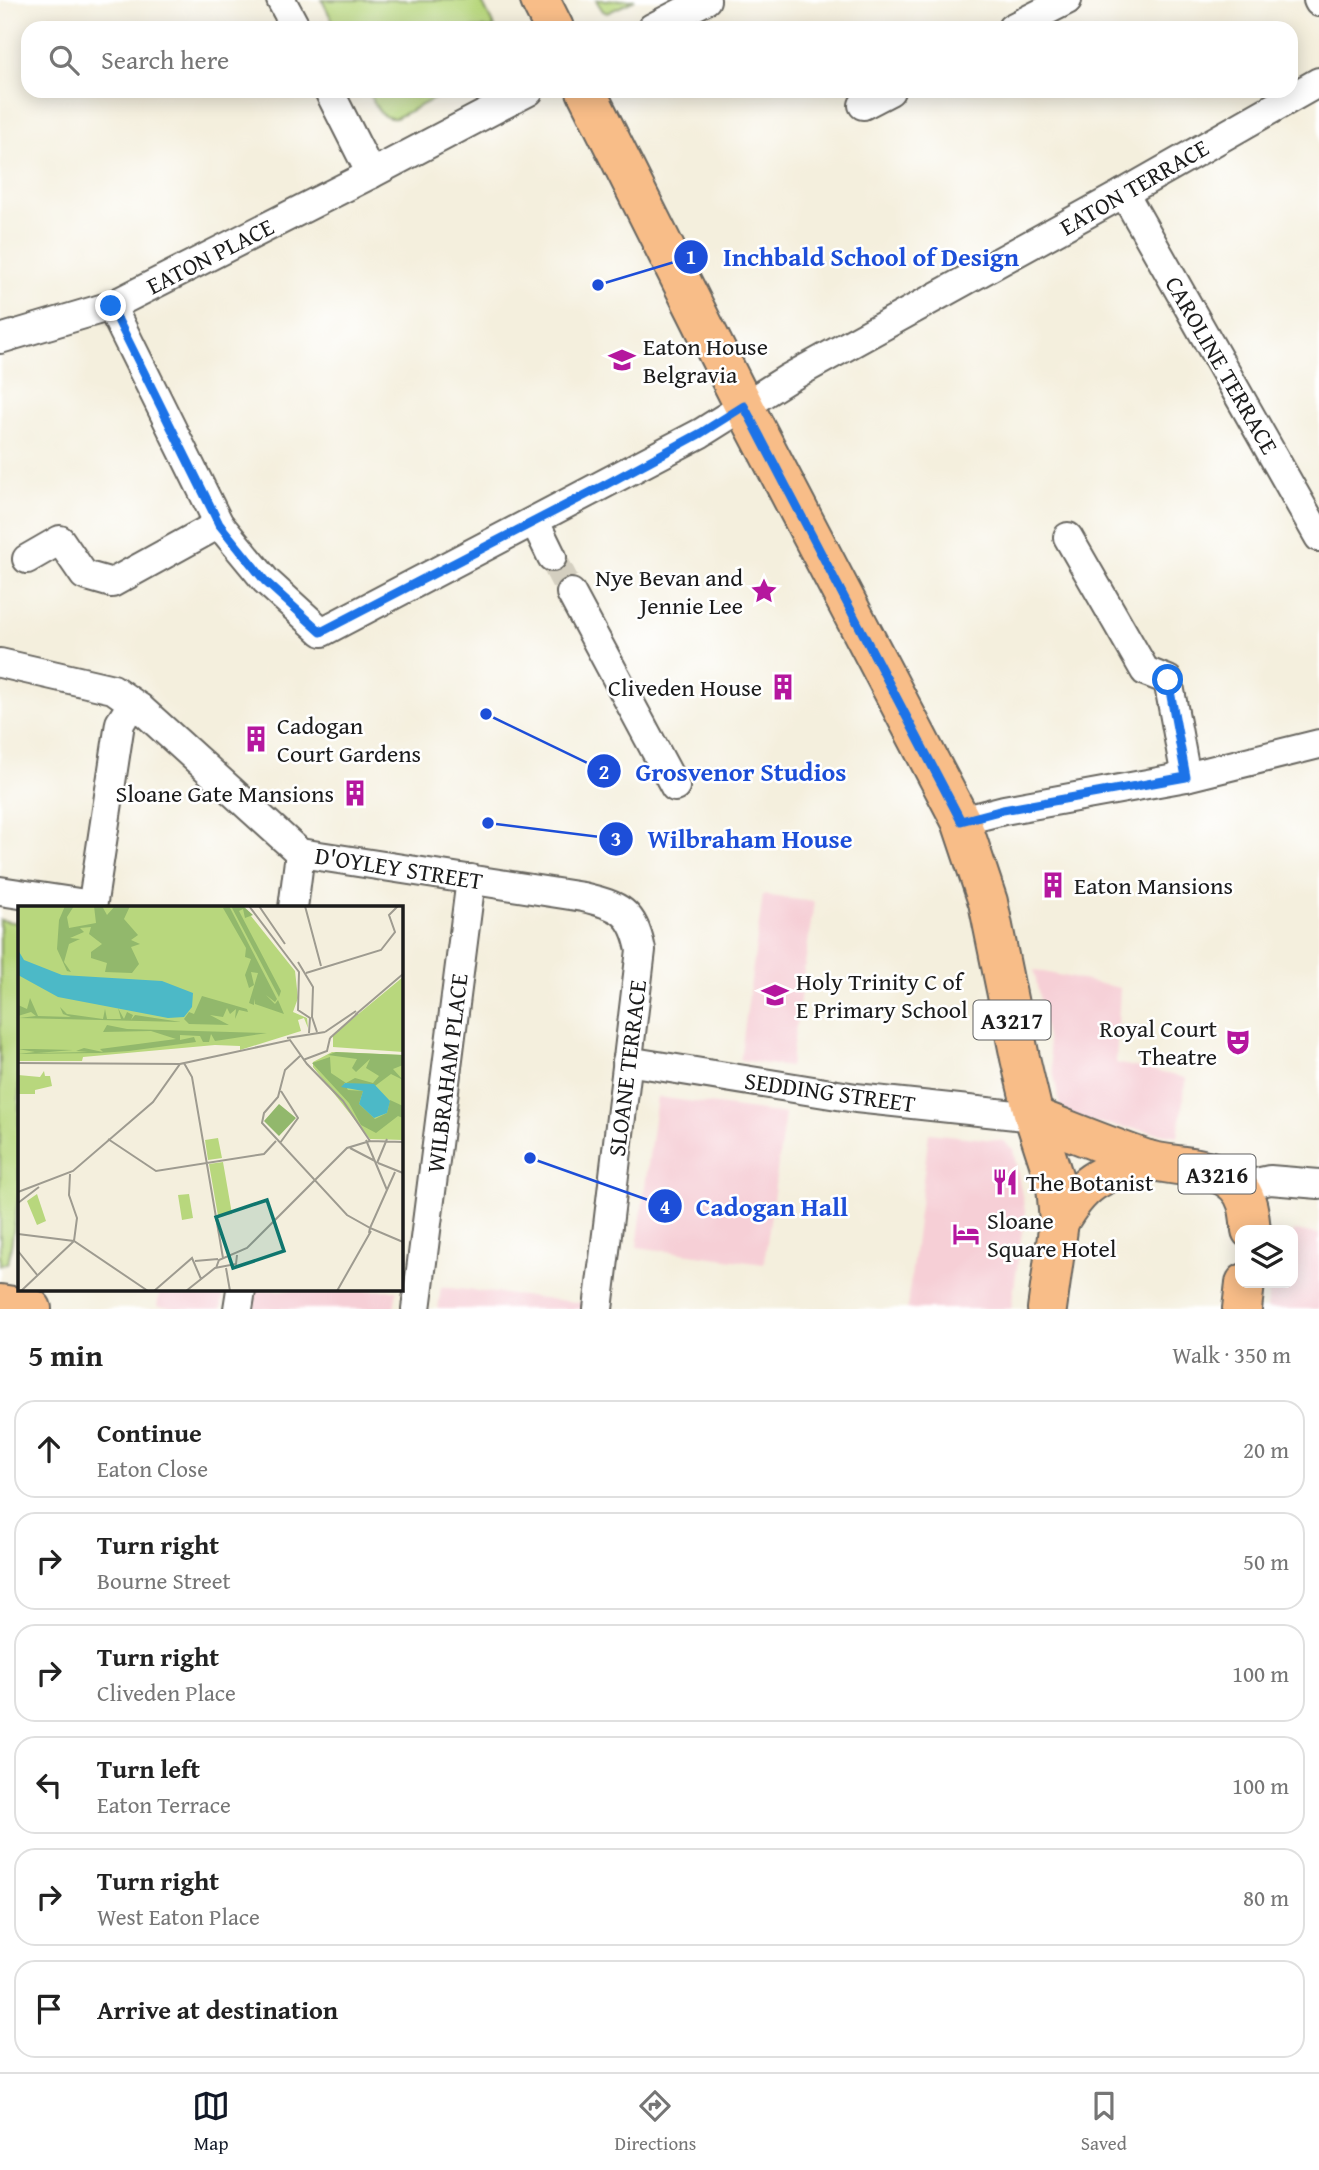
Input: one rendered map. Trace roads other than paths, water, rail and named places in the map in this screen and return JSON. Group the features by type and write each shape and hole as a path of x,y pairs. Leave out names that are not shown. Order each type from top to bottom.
{"main road":[{"path":"540,0 550,21"},
{"name":"A3217","path":"590,98 744,406 961,821 993,923 1034,1117 1056,1185 1059,1222"},
{"path":"1034,1117 1148,1160"},
{"name":"A3216","path":"1047,1309 1059,1222 1072,1199 1092,1180 1148,1160 1214,1173 1238,1187 1249,1209 1251,1225"},
{"path":"1242,1309 1244,1288"},
{"path":"0,1304 32,1309"}],"street":[{"path":"281,0 292,21"},
{"path":"666,21 706,0"},
{"path":"1026,21 1067,0"},
{"name":"EATON TERRACE","path":"1298,94 1319,82"},
{"path":"333,98 371,174"},
{"name":"EATON PLACE","path":"1,337 111,306 516,98"},
{"path":"863,105 876,98"},
{"name":"EATON TERRACE","path":"219,524 265,581 321,632 701,433 787,379 1291,98"},
{"name":"CAROLINE TERRACE","path":"1124,193 1319,537"},
{"path":"27,559 60,540 84,575 112,583 219,524 111,306"},
{"path":"535,522 552,557"},
{"path":"1068,537 1145,671 1168,680 1186,777"},
{"path":"571,593 675,787"},
{"name":"D'OYLEY STREET","path":"0,663 113,690 140,708 300,853 583,897 614,906 625,914"},
{"path":"92,906 120,723 127,712 140,708"},
{"path":"961,821 1003,810 1186,777 1319,744"},
{"path":"293,906 300,853"},
{"name":"WILBRAHAM PLACE","path":"416,1309 471,878"},
{"path":"0,891 86,906"},
{"name":"SLOANE TERRACE","path":"598,1309 641,950 637,929 625,914"},
{"name":"SEDDING STREET","path":"627,1061 856,1098 1034,1117"},
{"path":"1238,1187 1270,1180 1319,1184"}],"tunnel":[{"path":"552,557 571,593"}],"place":[{"name":"Inchbald School of Design","path":"598,285"},
{"name":"Eaton House Belgravia","path":"622,360"},
{"name":"Nye Bevan and Jennie Lee","path":"764,591"},
{"name":"Cliveden House","path":"783,687"},
{"name":"Grosvenor Studios","path":"486,714"},
{"name":"Cadogan Court Gardens","path":"256,739"},
{"name":"Sloane Gate Mansions","path":"355,793"},
{"name":"Wilbraham House","path":"488,823"},
{"name":"Eaton Mansions","path":"1053,885"},
{"name":"Holy Trinity C of E Primary School","path":"775,995"},
{"name":"Royal Court Theatre","path":"1238,1042"},
{"name":"Cadogan Hall","path":"530,1158"},
{"name":"The Botanist","path":"1005,1182"},
{"name":"Sloane Square Hotel","path":"966,1234"}]}
